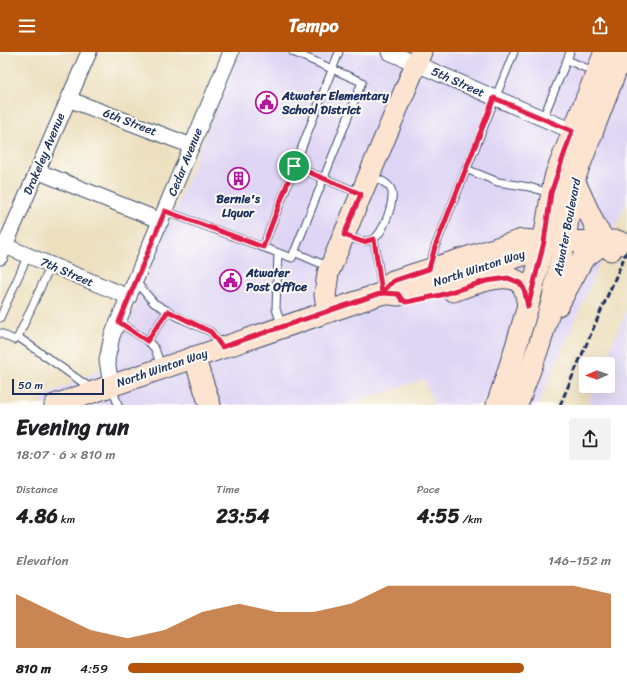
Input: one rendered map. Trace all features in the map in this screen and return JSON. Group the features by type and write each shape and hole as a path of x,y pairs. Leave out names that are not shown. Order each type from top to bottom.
{"main road":[{"name":"Atwater Boulevard","path":"497,405 528,307 544,242 551,193 572,131 605,52"},
{"name":"Atwater Boulevard","path":"517,405 543,333 552,302 565,240 574,180 623,52"},
{"path":"328,312 325,295 330,268 418,58"},
{"path":"574,180 596,228 605,242 613,253 627,258"},
{"name":"North Winton Way","path":"390,294 393,281 522,240 544,242"},
{"path":"544,242 565,240 605,242 617,241 627,245"},
{"name":"North Winton Way","path":"55,405 328,312 524,255 544,242"},
{"path":"543,333 584,259 605,242"},
{"path":"390,294 406,302 441,295 486,281 508,278 520,283 524,289 528,307"},
{"path":"194,357 210,405"}],"street":[{"name":"Drakeley Avenue","path":"3,251 89,52"},
{"name":"Cedar Avenue","path":"103,388 112,336 136,282 231,52"},
{"name":"5th Street","path":"389,52 418,58 494,98 572,131"},
{"name":"6th Street","path":"68,99 192,146"},
{"path":"37,171 163,216"},
{"name":"7th Street","path":"3,251 28,255 129,297"}],"lane":[{"path":"293,52 362,82 293,255"},
{"path":"263,247 339,52"},
{"path":"429,269 435,247 494,98 514,52"},
{"path":"542,118 570,52"},
{"path":"567,60 596,73"},
{"path":"294,166 324,178 365,184 387,184 392,190 393,200 381,231 374,239 363,242 344,235"},
{"path":"466,169 498,182 528,187 551,193"},
{"path":"163,216 278,253 293,255 330,268"},
{"path":"374,239 390,294"},
{"path":"278,253 276,309 283,327"},
{"path":"0,318 28,255"},
{"path":"0,333 14,340 18,337 51,265"},
{"path":"136,282 154,303 211,332 222,347"},
{"path":"147,341 168,311"},
{"path":"119,322 147,341 154,349 162,368"},
{"path":"18,337 103,388 118,405"}],"shaded area":[{"path":"240,52 627,52 627,201 538,405 434,405 424,379 347,405 43,405 41,398 111,365"},
{"path":"627,309 627,405 587,405 592,393 615,393 615,357 607,357"}],"railway":[{"path":"560,405 627,251"}],"place":[{"name":"Atwater Elementary School District","path":"267,103"},
{"name":"Bernie's Liquor","path":"238,178"},
{"name":"Atwater Post Office","path":"230,280"}],"route":[{"path":"294,166 263,247 165,211 119,322 147,341 168,311 211,332 222,347 382,293 398,294 402,300 406,302 441,295 499,278 508,278 520,283 524,289 528,307 544,242 551,193 562,156 572,131 494,98 430,260 429,269 393,281 382,293 374,239 363,242 344,235 361,194 294,166"}]}
